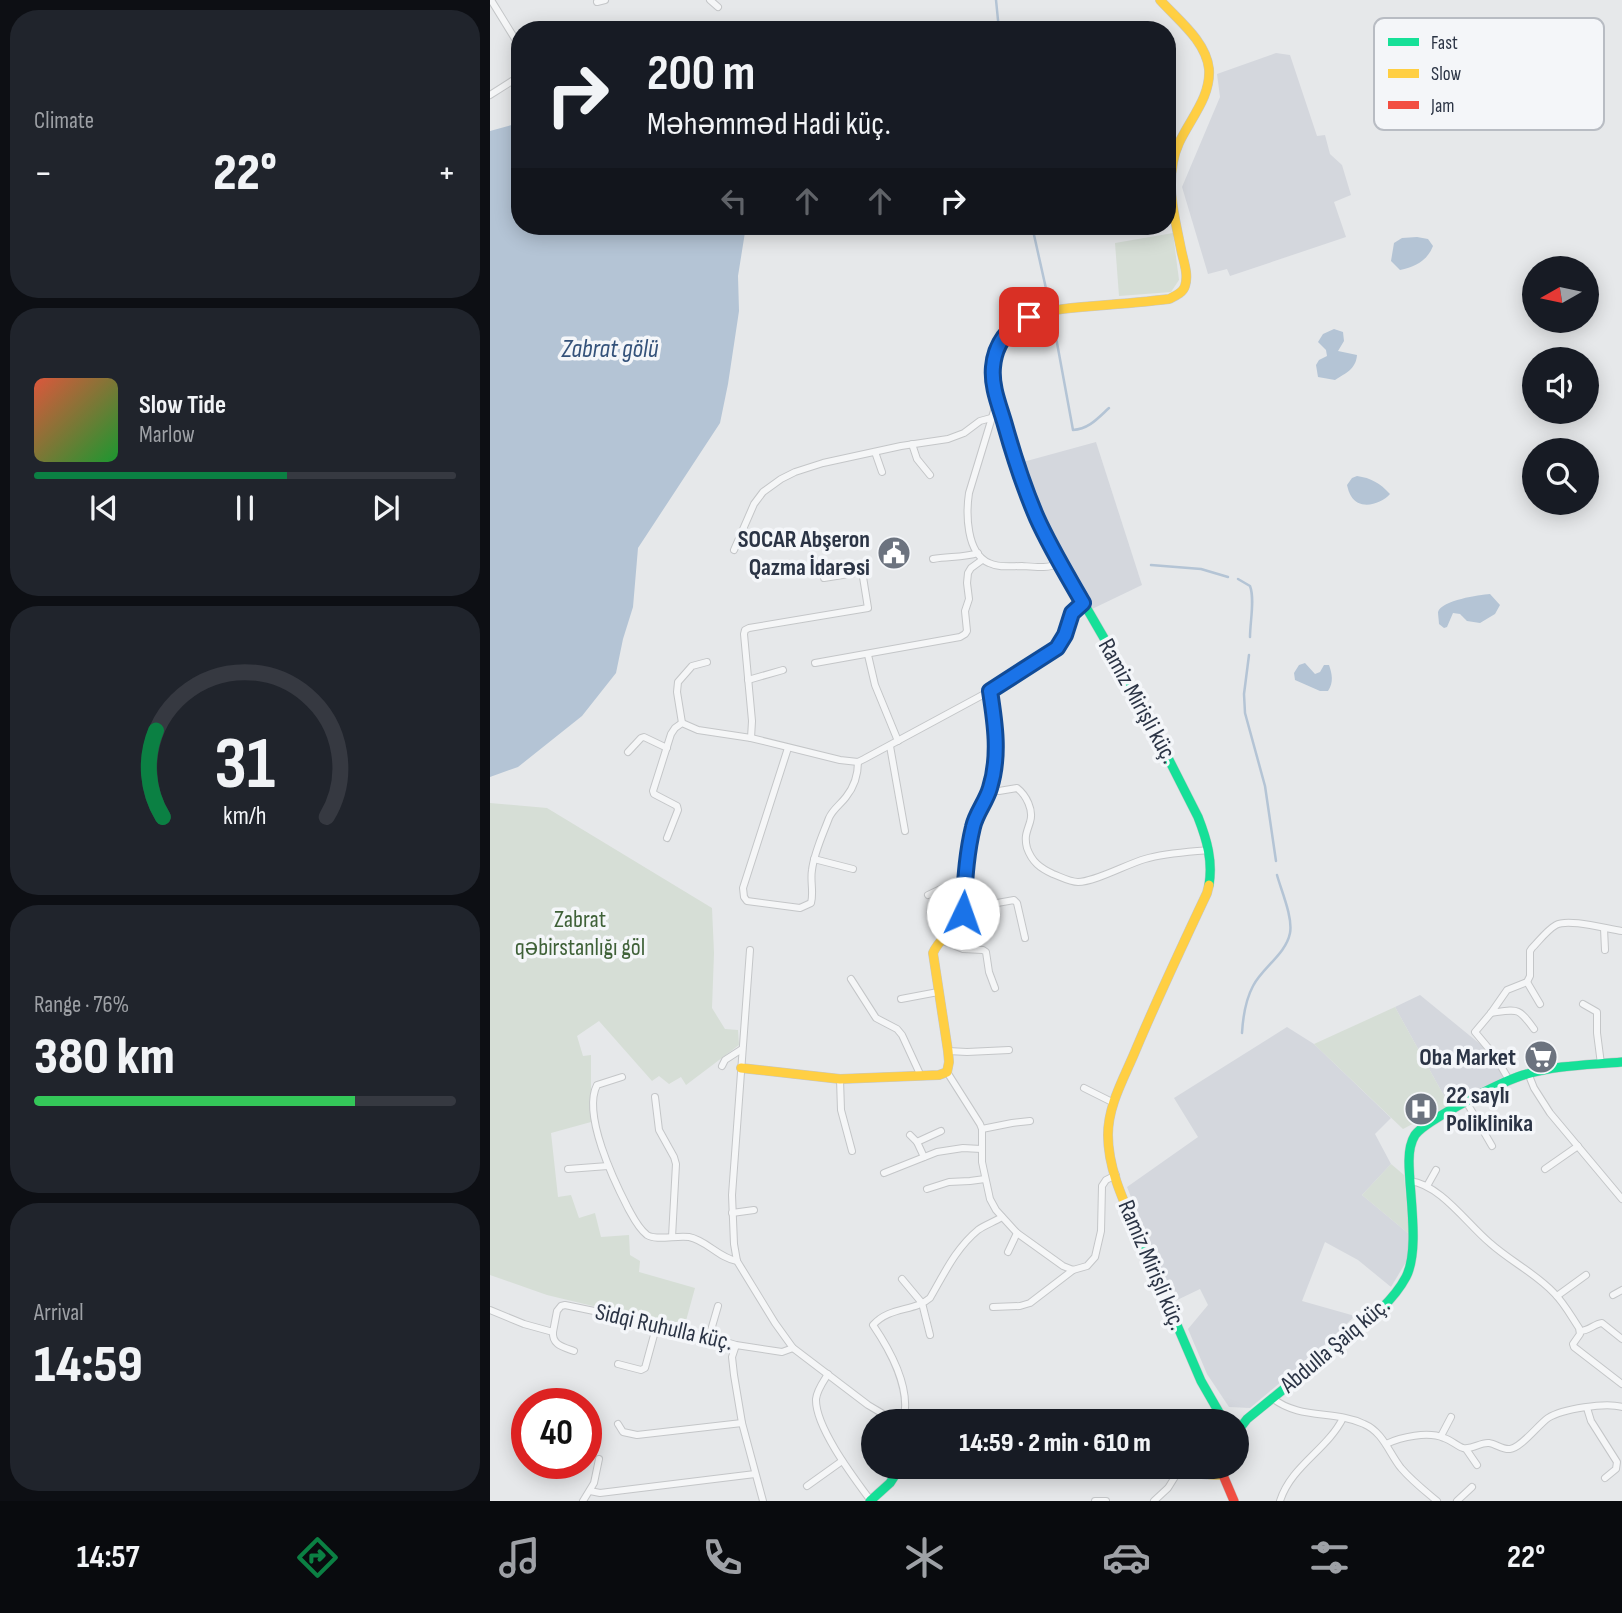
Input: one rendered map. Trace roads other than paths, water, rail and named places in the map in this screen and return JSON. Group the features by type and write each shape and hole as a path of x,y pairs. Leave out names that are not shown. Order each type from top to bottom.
{"street":[{"path":"491,0 511,32"},
{"path":"597,2 605,0"},
{"path":"710,0 718,7"},
{"name":"Ramiz Mirişli küç.","path":"1160,0 1197,41 1205,53 1210,75 1209,86 1176,155"},
{"path":"490,95 511,82"},
{"name":"Ramiz Mirişli küç.","path":"1176,224 1185,268 1185,287 1181,293 1169,299 1060,309 1023,320 1005,335 997,349 993,376 997,399 1027,495 1042,530 1161,742 1193,805 1209,850 1211,872 1207,893 1114,1103 1108,1137 1111,1158 1129,1212 1201,1381 1217,1409"},
{"path":"997,399 967,503 969,533 980,556 995,566 1045,567 1060,563"},
{"path":"734,550 754,504 763,492 781,479 806,468 958,436 979,421 991,418"},
{"path":"912,444 917,459 930,475"},
{"path":"875,452 882,472"},
{"path":"933,559 980,556"},
{"path":"816,663 965,634 965,611 969,599 968,573 980,556"},
{"path":"751,738 745,630 868,608 861,572 824,578"},
{"path":"682,723 698,730 751,738 839,760 858,762 990,691 1057,648 1065,635 1072,613 1083,603"},
{"path":"868,655 875,685 898,741"},
{"path":"682,723 676,686 692,666 707,662"},
{"path":"748,680 783,670"},
{"path":"990,691 996,752 990,789 973,826 965,880 964,909 961,920 933,953 948,1051 947,1072 982,1129 981,1149 990,1199 1017,1233 1063,1266 1073,1270"},
{"path":"667,838 678,810 677,806 653,791 671,734 682,723"},
{"path":"628,752 644,737 667,748"},
{"path":"890,746 905,831"},
{"path":"788,748 743,888 747,901 800,908 811,903 814,859 830,816 856,780 858,762"},
{"path":"990,789 999,791 1017,788 1023,793 1031,811 1026,831 1030,854 1041,868 1069,881 1082,882 1148,858 1209,850"},
{"path":"814,859 853,869"},
{"path":"928,895 965,880"},
{"path":"964,909 1014,900 1025,938"},
{"path":"1510,1080 1490,1049 1475,1032 1507,990 1527,982 1530,976 1530,951 1554,926 1563,922 1622,931"},
{"path":"1604,928 1605,950"},
{"path":"943,941 963,949 986,952 995,988"},
{"path":"750,950 734,1149 732,1213 737,1261 793,1348 875,1409"},
{"path":"850,979 876,1018 897,1029 902,1035 920,1074"},
{"path":"1527,982 1540,1003"},
{"path":"901,999 938,992"},
{"path":"1583,1004 1599,1016 1597,1033 1601,1064"},
{"path":"1491,1013 1517,1011 1523,1014 1534,1029"},
{"path":"722,1066 724,1060 742,1049"},
{"path":"948,1051 1009,1050"},
{"name":"Abdulla Şaiq küç.","path":"1249,1417 1366,1322 1401,1286 1410,1269 1412,1256 1410,1152 1417,1133 1430,1122 1528,1073 1622,1062"},
{"path":"741,1068 840,1079 947,1072"},
{"path":"1528,1073 1550,1113 1622,1199"},
{"path":"622,1077 597,1085 594,1091 596,1125 614,1182 638,1225 653,1238 694,1238 728,1259 737,1261"},
{"path":"840,1079 841,1110 852,1151"},
{"path":"1084,1088 1114,1103"},
{"path":"655,1097 659,1130 676,1164 672,1237"},
{"path":"1466,1103 1492,1146"},
{"path":"982,1129 1030,1121"},
{"path":"917,1142 941,1131"},
{"path":"910,1135 917,1142 924,1157"},
{"path":"1545,1169 1578,1146"},
{"path":"884,1173 952,1149 981,1149"},
{"path":"568,1169 608,1166"},
{"path":"1427,1186 1436,1170"},
{"path":"993,1307 1030,1303 1073,1270 1087,1266 1095,1257 1101,1231 1101,1186 1116,1175"},
{"path":"927,1189 949,1182 985,1179"},
{"path":"1410,1181 1427,1186 1440,1195 1490,1244 1535,1275 1557,1296 1580,1331"},
{"path":"732,1213 754,1210"},
{"path":"904,1409 899,1373 873,1325 879,1318 922,1304 930,1298 962,1245 982,1227 1002,1217"},
{"path":"1008,1252 1017,1233"},
{"path":"1557,1296 1586,1275"},
{"path":"902,1279 922,1304 930,1335"},
{"path":"1613,1296 1622,1290"},
{"name":"Sidqi Ruhulla küç.","path":"574,1351 552,1339 557,1311 565,1305 709,1336 736,1345 782,1352 793,1348"},
{"path":"709,1336 718,1306"},
{"name":"Sidqi Ruhulla küç.","path":"490,1310 552,1332"},
{"path":"1622,1339 1602,1323 1580,1331 1574,1341 1574,1347 1622,1384"},
{"path":"618,1364 641,1370 645,1368 657,1324"},
{"path":"736,1345 732,1363 742,1423 763,1501"},
{"path":"828,1374 817,1393 816,1402 820,1420 842,1461 871,1501 893,1479"},
{"path":"1272,1398 1280,1405 1293,1410 1367,1425 1386,1444 1398,1465 1437,1501"},
{"path":"1386,1444 1416,1437 1441,1436 1466,1449 1486,1443 1507,1449 1515,1448 1548,1418 1560,1412 1613,1405 1622,1407"},
{"path":"1587,1408 1591,1421 1618,1462 1616,1469 1605,1478"},
{"path":"1441,1436 1451,1417"},
{"path":"1280,1501 1294,1474 1337,1430 1343,1418"},
{"path":"618,1424 623,1432 638,1435 742,1423"},
{"path":"1466,1449 1476,1465"},
{"path":"807,1486 842,1461"},
{"path":"590,1491 600,1493 755,1474"},
{"path":"583,1501 595,1479"},
{"path":"1154,1501 1174,1479"},
{"path":"1227,1479 1234,1501"},
{"path":"1457,1501 1472,1487"},
{"path":"1095,1501 1106,1501"}],"water":[{"name":"Zabrat gölü","path":"511,125 511,235 745,235 738,276 739,311 720,423 638,548 633,607 616,673 582,716 518,767 490,777 490,131"},
{"path":"1402,238 1428,239 1433,246 1420,262 1400,270 1391,261 1394,243"},
{"path":"1334,329 1343,332 1344,341 1338,351 1357,355 1347,373 1335,380 1318,377 1316,365 1327,356 1326,350 1318,342 1323,334"},
{"path":"1357,476 1375,482 1390,494 1376,503 1365,505 1355,501 1347,485"},
{"path":"1490,594 1500,605 1495,614 1480,623 1467,621 1460,614 1453,613 1447,627 1439,624 1438,612 1446,604"},
{"path":"1305,663 1315,674 1320,672 1324,665 1329,665 1332,678 1328,691 1320,691 1295,680 1294,673 1299,665"}],"waterway":[{"path":"996,0 998,21"},
{"path":"1034,235 1047,293"},
{"path":"1053,321 1073,430 1089,425 1109,408"},
{"path":"1151,565 1201,569 1228,577"},
{"path":"1238,579 1250,586 1250,637"},
{"path":"1249,655 1244,694 1245,713 1265,786 1276,861"},
{"path":"1242,1033 1250,992 1257,979 1284,948 1290,933 1288,912 1277,875"}],"place":[{"name":"SOCAR Abşeron Qazma İdarəsi","path":"894,553"},
{"name":"Oba Market","path":"1541,1057"},
{"name":"22 saylı Poliklinika","path":"1421,1109"}],"park label":[{"name":"Zabrat qəbirstanlığı göl","path":"580,933"}]}
